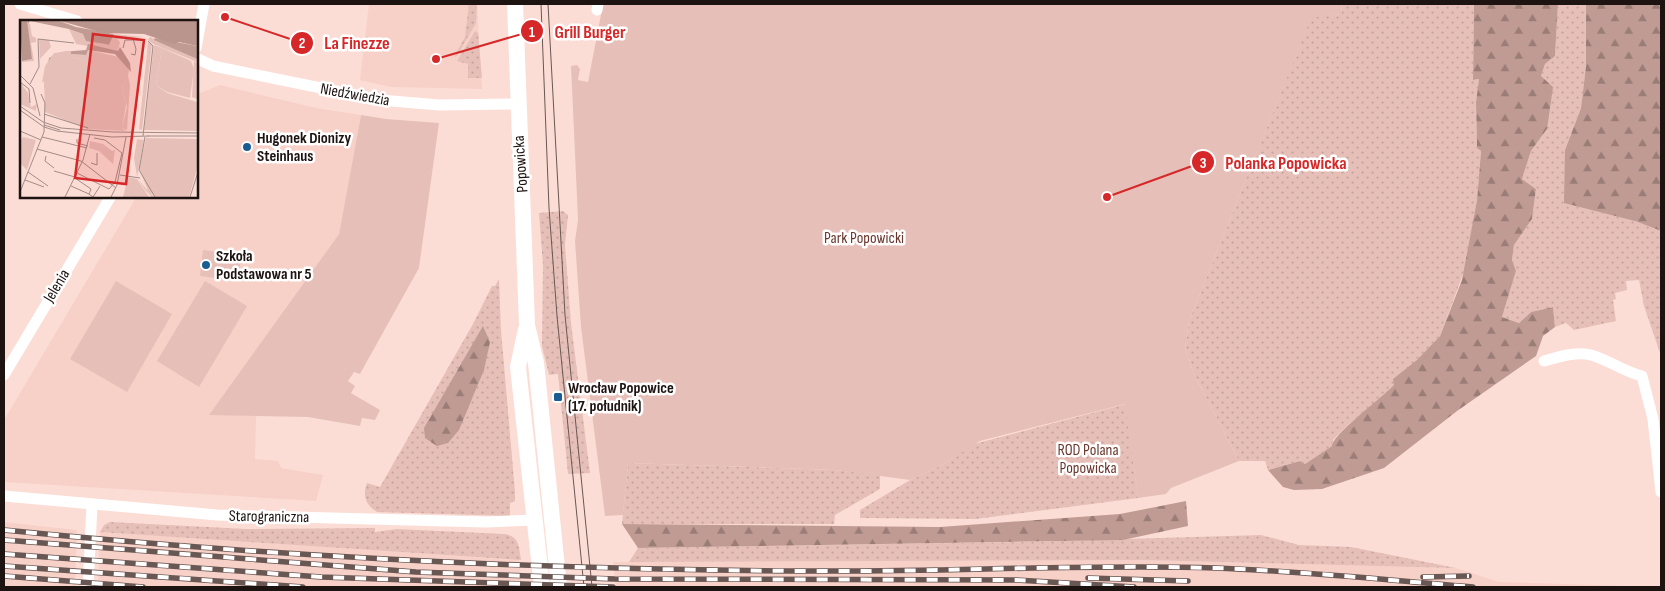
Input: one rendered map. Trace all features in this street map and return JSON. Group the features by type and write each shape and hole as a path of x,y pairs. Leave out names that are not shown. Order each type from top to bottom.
{"street":[{"path":"20,4 74,20"},
{"path":"198,37 204,4"},
{"name":"Popowicka","path":"515,4 525,230 527,325 536,364 559,587"},
{"name":"Niedźwiedzia","path":"198,59 213,66 380,100 439,105 518,104"},
{"name":"Jelenia","path":"4,375 110,198"},
{"name":"Popowicka","path":"527,325 518,367 542,587"},
{"path":"1544,360 1561,356 1592,355 1628,373 1642,376 1656,441 1661,492"},
{"name":"Starograniczna","path":"4,496 217,515 508,522 534,520"},
{"path":"88,587 92,504"}],"shaded area":[{"path":"369,4 477,4 482,89 391,87 360,80"},
{"name":"Szkoła Podstawowa nr 5","path":"220,85 316,108 361,115 339,234 210,414 256,416 255,459 278,461 281,468 323,475 316,501 4,482 4,420 136,198 198,198 198,96"},
{"path":"4,522 77,530 75,587 4,587"},
{"path":"100,532 519,560 522,587 98,587"},
{"path":"1142,560 1456,568 1499,582 1661,587 616,587 613,562"}],"green space":[{"path":"469,4 477,4 476,23 457,56 454,57 465,37"},
{"name":"Park Popowicki","path":"603,4 1342,4 1341,14 1311,18 1189,321 1185,348 1194,374 1239,461 1171,488 1166,494 1138,498 1125,404 980,441 942,465 910,480 836,470 628,463 623,515 605,516 581,327 575,241 578,220 571,66 577,65 580,69 578,80 588,82"},
{"path":"1342,4 1474,4 1473,80 1479,79 1476,102 1477,148 1481,151 1477,200 1465,269 1440,336 1380,401 1349,424 1333,440 1332,446 1305,464 1300,461 1268,470 1265,461 1239,461 1194,374 1185,348 1189,321 1311,17 1341,14"},
{"path":"1474,4 1558,4 1555,56 1545,64 1541,76 1553,87 1547,129 1531,151 1522,179 1536,189 1532,219 1514,245 1512,260 1516,271 1502,317 1519,323 1531,312 1553,307 1555,327 1543,336 1536,356 1457,411 1384,468 1322,489 1294,490 1283,487 1268,470 1300,461 1305,464 1332,446 1340,433 1394,385 1393,379 1417,360 1440,336 1462,280 1477,200 1481,151 1477,148 1476,102 1479,79 1473,80"},
{"path":"1558,4 1586,4 1586,66 1581,108 1565,150 1635,221 1661,231 1661,356 1644,306 1639,280 1626,281 1627,290 1615,293 1616,299 1613,300 1616,321 1574,330 1566,323 1555,327 1553,307 1531,312 1519,323 1502,317 1516,271 1512,260 1514,245 1532,219 1536,189 1522,179 1531,151 1547,129 1541,76 1545,64 1555,56"},
{"path":"1586,4 1661,4 1661,231 1635,221 1564,203 1565,150 1581,108 1586,66"},
{"path":"475,31 478,33 482,78 468,78 468,64 457,61"},
{"path":"361,115 439,123 419,268 360,374 354,372 348,381 355,386 351,393 380,410 375,420 362,418 360,426 308,417 209,415 339,234"},
{"path":"563,211 568,215 565,245 571,323 590,473 568,474 558,374 549,375 542,346 543,265 539,213"},
{"path":"203,250 241,255 238,281 200,276"},
{"path":"499,279 501,330 515,492 515,501 510,503 510,516 377,512 366,500 367,483 380,487 473,324 492,286 495,286"},
{"path":"116,281 172,314 127,392 70,359"},
{"path":"205,281 247,306 199,387 157,361"},
{"path":"483,326 490,342 484,370 459,430 448,443 437,446 425,438 424,428"},
{"name":"ROD Polana Popowicka","path":"1126,404 1138,498 976,519 860,518 860,510 910,480 942,465 974,444"},
{"path":"628,463 836,470 880,475 880,489 835,515 834,524 622,524"},
{"path":"1186,501 1188,526 1123,540 638,548 622,524 940,527 1120,514"},
{"path":"110,522 246,529 375,528 375,532 397,529 504,534 513,537 517,542 521,560 100,532 104,525"},
{"path":"1261,535 1299,545 1351,547 1456,568 1142,560 629,562 638,548 1026,542"}],"tram line":[{"path":"541,4 549,208 557,316 584,587"},
{"path":"548,4 565,315 592,587"}],"railway":[{"path":"4,530 308,555 511,565 816,571 1115,567 1215,568 1312,573 1473,587"},
{"path":"4,540 416,572 615,579 1016,580 1134,587"},
{"path":"4,554 321,577 613,587"},
{"path":"4,566 303,587"},
{"path":"4,576 143,587"},
{"path":"1423,577 1469,576"},
{"path":"1088,578 1188,581"}],"place":[{"name":"La Finezze","path":"225,17"},
{"name":"Grill Burger","path":"436,59"},
{"name":"Hugonek Dionizy Steinhaus","path":"247,147"},
{"name":"Polanka Popowicka","path":"1107,197"},
{"name":"Szkoła Podstawowa nr 5","path":"206,265"},
{"name":"Wrocław Popowice (17. południk)","path":"558,397"}]}
